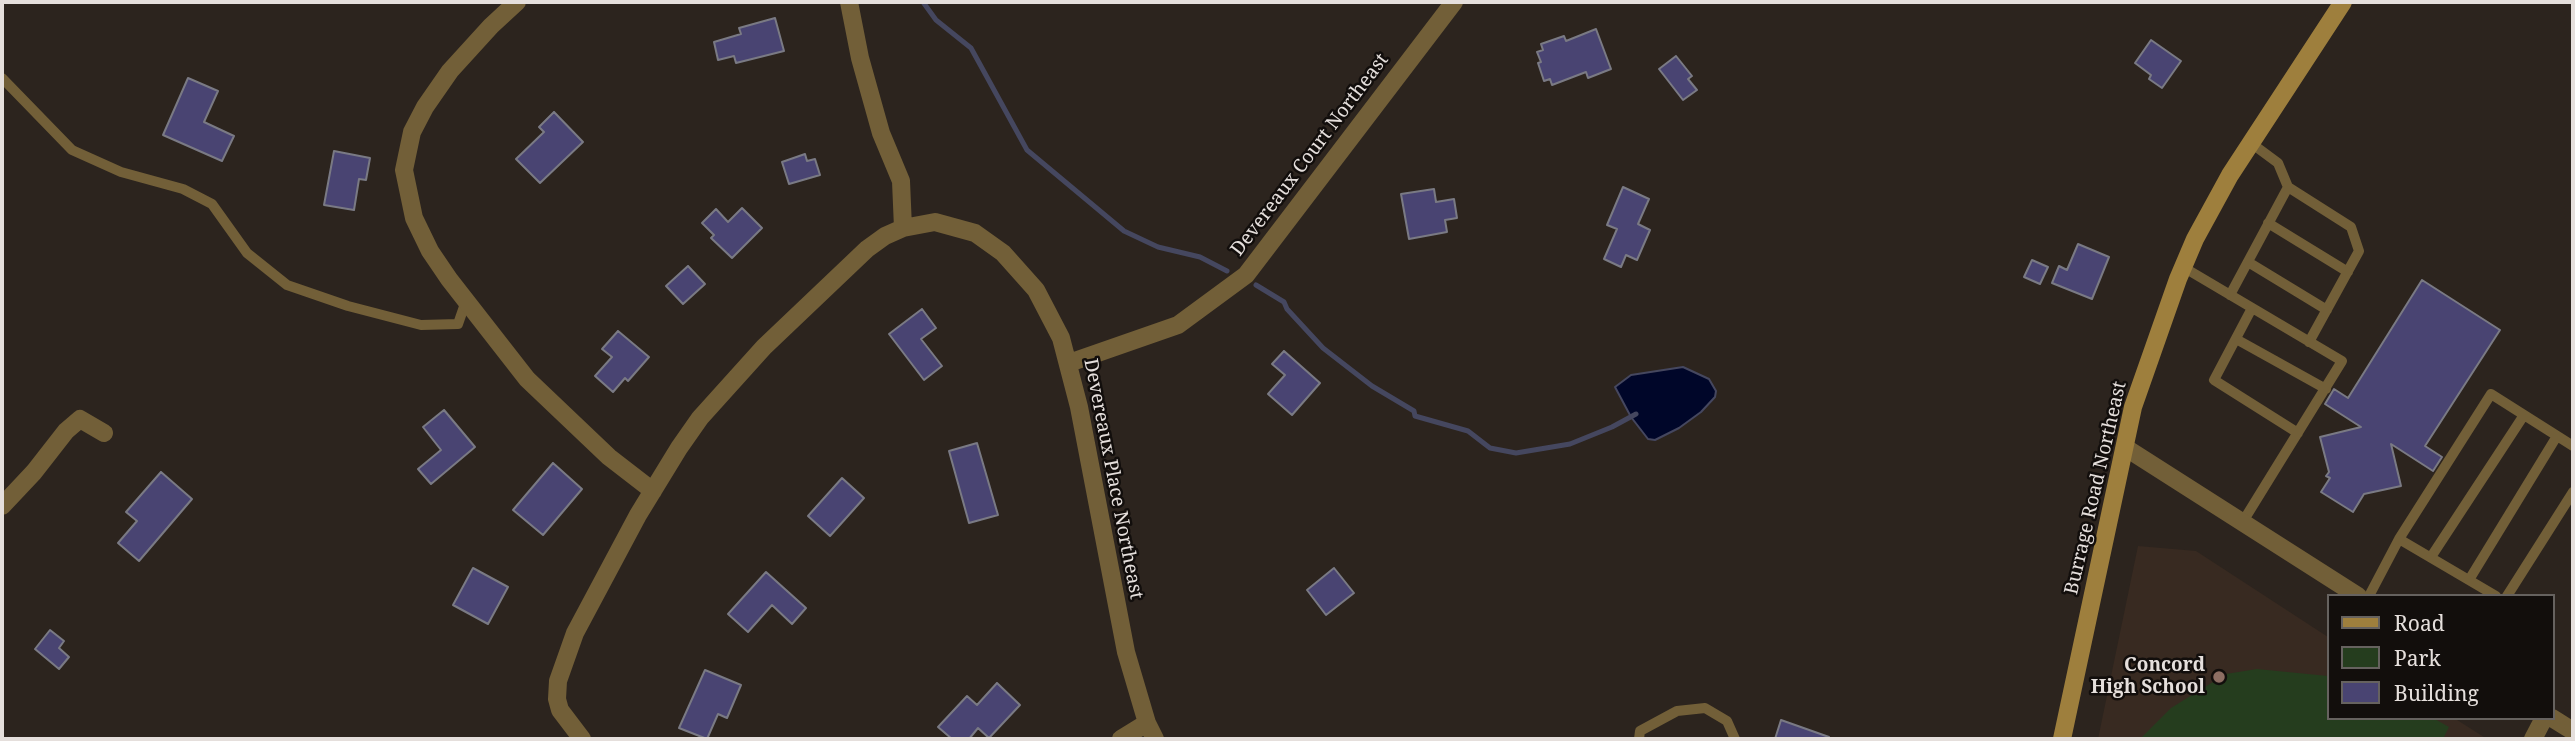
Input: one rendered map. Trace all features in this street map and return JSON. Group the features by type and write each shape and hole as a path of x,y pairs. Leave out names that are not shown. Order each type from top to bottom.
{"street":[{"path":"517,2 450,71 425,107 412,132 404,170 414,218 430,251 527,379 609,457 653,491"},
{"path":"849,2 860,58 881,133 901,181 903,228"},
{"name":"Devereaux Court Northeast","path":"1069,363 1178,324 1246,275 1454,2"},
{"name":"Burrage Road Northeast","path":"2062,739 2133,407 2183,267 2195,239 2251,143 2343,2"},
{"name":"Devereaux Place Northeast","path":"582,739 560,710 557,699 558,681 575,633 653,491 700,418 764,347 867,249 885,236 903,228 935,222 975,233 1003,253 1036,290 1061,338 1069,363 1126,652 1147,723 1155,739"},
{"path":"2,506 34,472 66,431 80,419 104,433"},
{"path":"2126,448 2355,594"},
{"path":"2554,719 2573,731"},
{"path":"2533,739 2543,720"},
{"path":"1121,739 1147,723"}],"lane":[{"path":"2,78 72,150 121,172 183,189 212,204 247,253 287,285 348,306 421,326 458,324 466,301"},
{"path":"2251,143 2278,163 2288,187 2351,227 2359,251 2309,342"},
{"path":"2230,295 2288,187"},
{"path":"2268,223 2348,272"},
{"path":"2248,262 2327,310"},
{"path":"2183,267 2342,361 2242,523"},
{"path":"2252,308 2214,380 2298,433"},
{"path":"2236,339 2326,389"},
{"path":"2370,594 2399,539 2491,394 2573,446"},
{"path":"2431,558 2524,415"},
{"path":"2469,580 2557,436"},
{"path":"2508,594 2573,492"},
{"path":"2399,539 2493,594"},
{"path":"1639,739 1640,730 1677,711 1704,708 1727,721 1735,739"}],"shaded area":[{"name":"Concord High School","path":"2138,546 2196,551 2326,636 2326,720 2457,720 2487,739 2098,739"}],"green space":[{"path":"2257,669 2326,676 2326,720 2437,720 2449,727 2443,739 2140,739 2171,708 2226,674"}],"water":[{"path":"1683,367 1709,379 1716,391 1715,397 1701,412 1679,428 1655,440 1648,439 1631,417 1615,387 1631,375"}],"building":[{"path":"775,18 784,51 736,63 734,56 718,60 714,42 741,34 739,28"},
{"path":"1596,29 1611,69 1588,78 1586,72 1552,85 1550,79 1544,81 1537,52 1543,50 1541,44 1564,36 1566,41"},
{"path":"2151,40 2181,61 2162,88 2149,79 2151,75 2135,63"},
{"path":"1676,56 1692,76 1688,79 1697,90 1683,100 1659,69"},
{"path":"188,78 218,91 204,122 234,136 222,161 163,135"},
{"path":"554,112 583,142 540,183 516,159 544,132 539,127"},
{"path":"334,151 370,158 366,180 359,179 354,210 324,205"},
{"path":"805,154 807,161 815,159 820,175 789,184 782,162"},
{"path":"1623,187 1649,199 1638,224 1650,230 1637,260 1626,255 1621,267 1604,259 1617,229 1607,225"},
{"path":"1434,189 1436,202 1454,199 1457,218 1445,220 1447,232 1409,239 1401,194"},
{"path":"742,208 762,228 732,258 711,238 714,235 702,223 716,209 728,222"},
{"path":"2078,244 2109,257 2092,299 2052,283 2059,266 2067,270"},
{"path":"2032,260 2048,267 2040,284 2024,277"},
{"path":"688,266 705,284 683,304 666,286"},
{"path":"2422,280 2500,330 2425,446 2442,457 2433,471 2391,444 2401,486 2364,494 2353,512 2321,492 2330,478 2326,476 2329,472 2320,437 2361,427 2325,404 2334,389 2348,398"},
{"path":"922,309 936,328 921,339 942,366 924,380 889,334"},
{"path":"618,331 649,357 628,381 625,378 613,392 595,376 612,357 602,349"},
{"path":"1284,351 1320,383 1292,415 1268,394 1285,375 1272,364"},
{"path":"444,410 475,447 431,484 418,469 441,450 423,427"},
{"path":"977,443 998,515 969,523 949,451"},
{"path":"553,463 582,489 543,535 513,510"},
{"path":"161,472 192,499 139,561 118,543 137,521 126,512"},
{"path":"842,478 864,498 830,536 808,516"},
{"path":"473,568 508,587 488,624 453,605"},
{"path":"1334,568 1354,593 1326,615 1307,590"},
{"path":"766,572 806,608 792,624 772,605 748,632 728,614"},
{"path":"50,630 64,641 59,648 69,657 59,669 35,649"},
{"path":"705,670 741,685 727,718 718,714 707,739 679,728"},
{"path":"997,683 1020,705 989,738 978,728 969,739 952,739 938,727 967,696 977,705"},
{"path":"1781,720 1829,737 1829,739 1775,739"}],"waterway":[{"path":"923,2 936,20 971,48 1027,150 1124,231 1158,247 1200,257 1227,271"},
{"path":"1256,285 1284,302 1287,309 1323,348 1372,386 1414,411 1415,416 1468,431 1490,448 1516,453 1570,444 1636,414"}],"place":[{"name":"Concord High School","path":"2219,677"}]}
